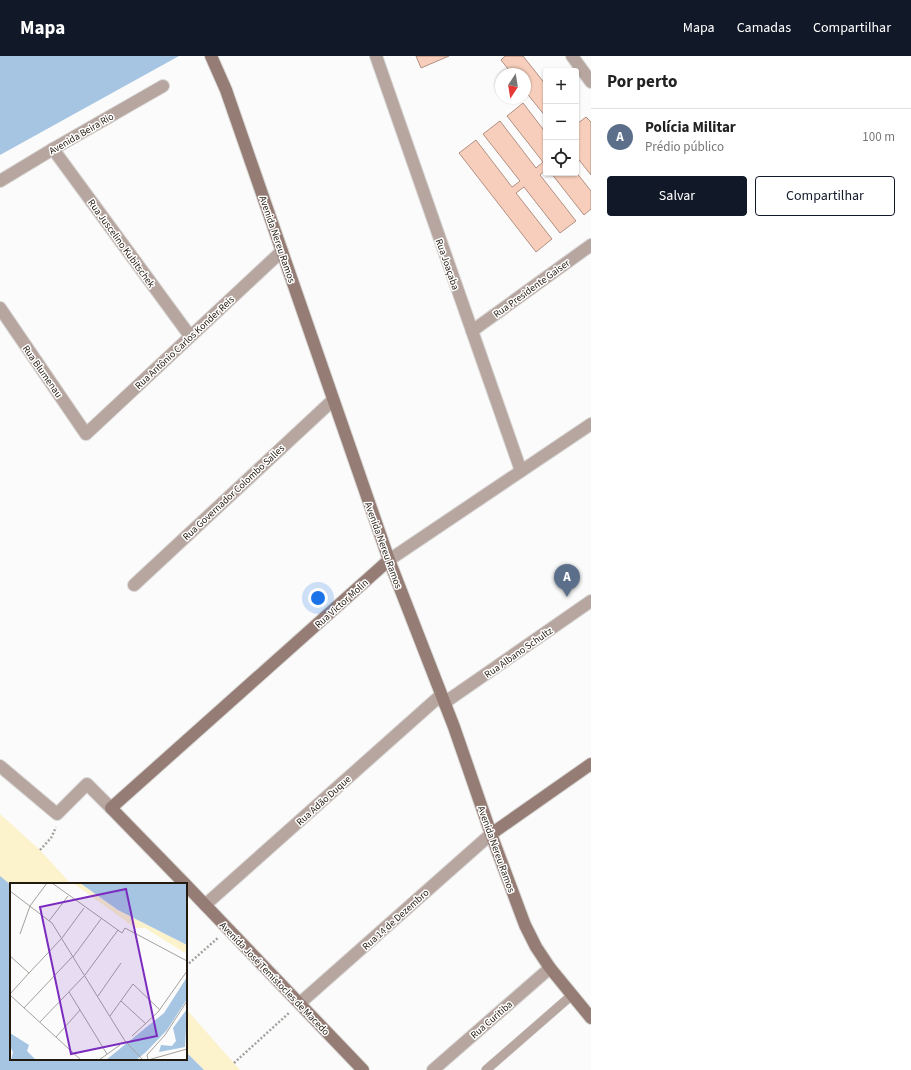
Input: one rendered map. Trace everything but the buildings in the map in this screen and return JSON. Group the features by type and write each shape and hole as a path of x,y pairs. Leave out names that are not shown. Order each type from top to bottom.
{"main road":[{"name":"Avenida Nereu Ramos","path":"211,56 216,64 226,90 389,560 443,699 525,925 536,947 550,968 591,1018"},
{"name":"Rua Victor Molin","path":"111,808 389,560"},
{"path":"491,834 591,764"},
{"name":"Avenida José Temístocles de Macedo","path":"111,808 183,883"},
{"name":"Avenida José Temístocles de Macedo","path":"187,887 363,1070"}],"street":[{"name":"Rua Joaçaba","path":"376,56 522,471"},
{"path":"572,56 591,82"},
{"name":"Avenida Beira Rio","path":"0,181 164,86"},
{"name":"Rua Juscelino Kubitschek","path":"53,149 190,336"},
{"name":"Rua Presidente Gaiser","path":"472,331 591,245"},
{"name":"Rua Antônio Carlos Konder Reis","path":"86,434 282,251"},
{"name":"Rua Blumenau","path":"0,308 86,434"},
{"name":"Rua Governador Colombo Salles","path":"134,585 333,400"},
{"name":"Rua Victor Molin","path":"389,560 591,424"},
{"name":"Rua Albano Schultz","path":"443,699 591,601"},
{"name":"Rua Adão Duque","path":"205,906 443,699"},
{"path":"0,766 57,814"},
{"name":"Avenida José Temístocles de Macedo","path":"57,814 87,784 111,808"},
{"name":"Rua 14 de Dezembro","path":"300,1003 491,834"},
{"name":"Rua Curitiba","path":"433,1070 550,968"}],"lane":[{"path":"486,1070 572,995"}],"path":[{"path":"40,850 55,831 57,814"},
{"path":"187,965 228,929"},
{"path":"234,1063 300,1003"}],"sand":[{"path":"0,814 40,850 70,883 10,884 0,876"},
{"path":"187,1010 240,1070 204,1070 187,1053"}],"water":[{"path":"0,56 179,56 0,155"},
{"path":"0,876 10,884 10,1060 187,1060 187,1053 204,1070 0,1070"}],"place":[{"name":"Polícia Militar","path":"567,597"}]}
